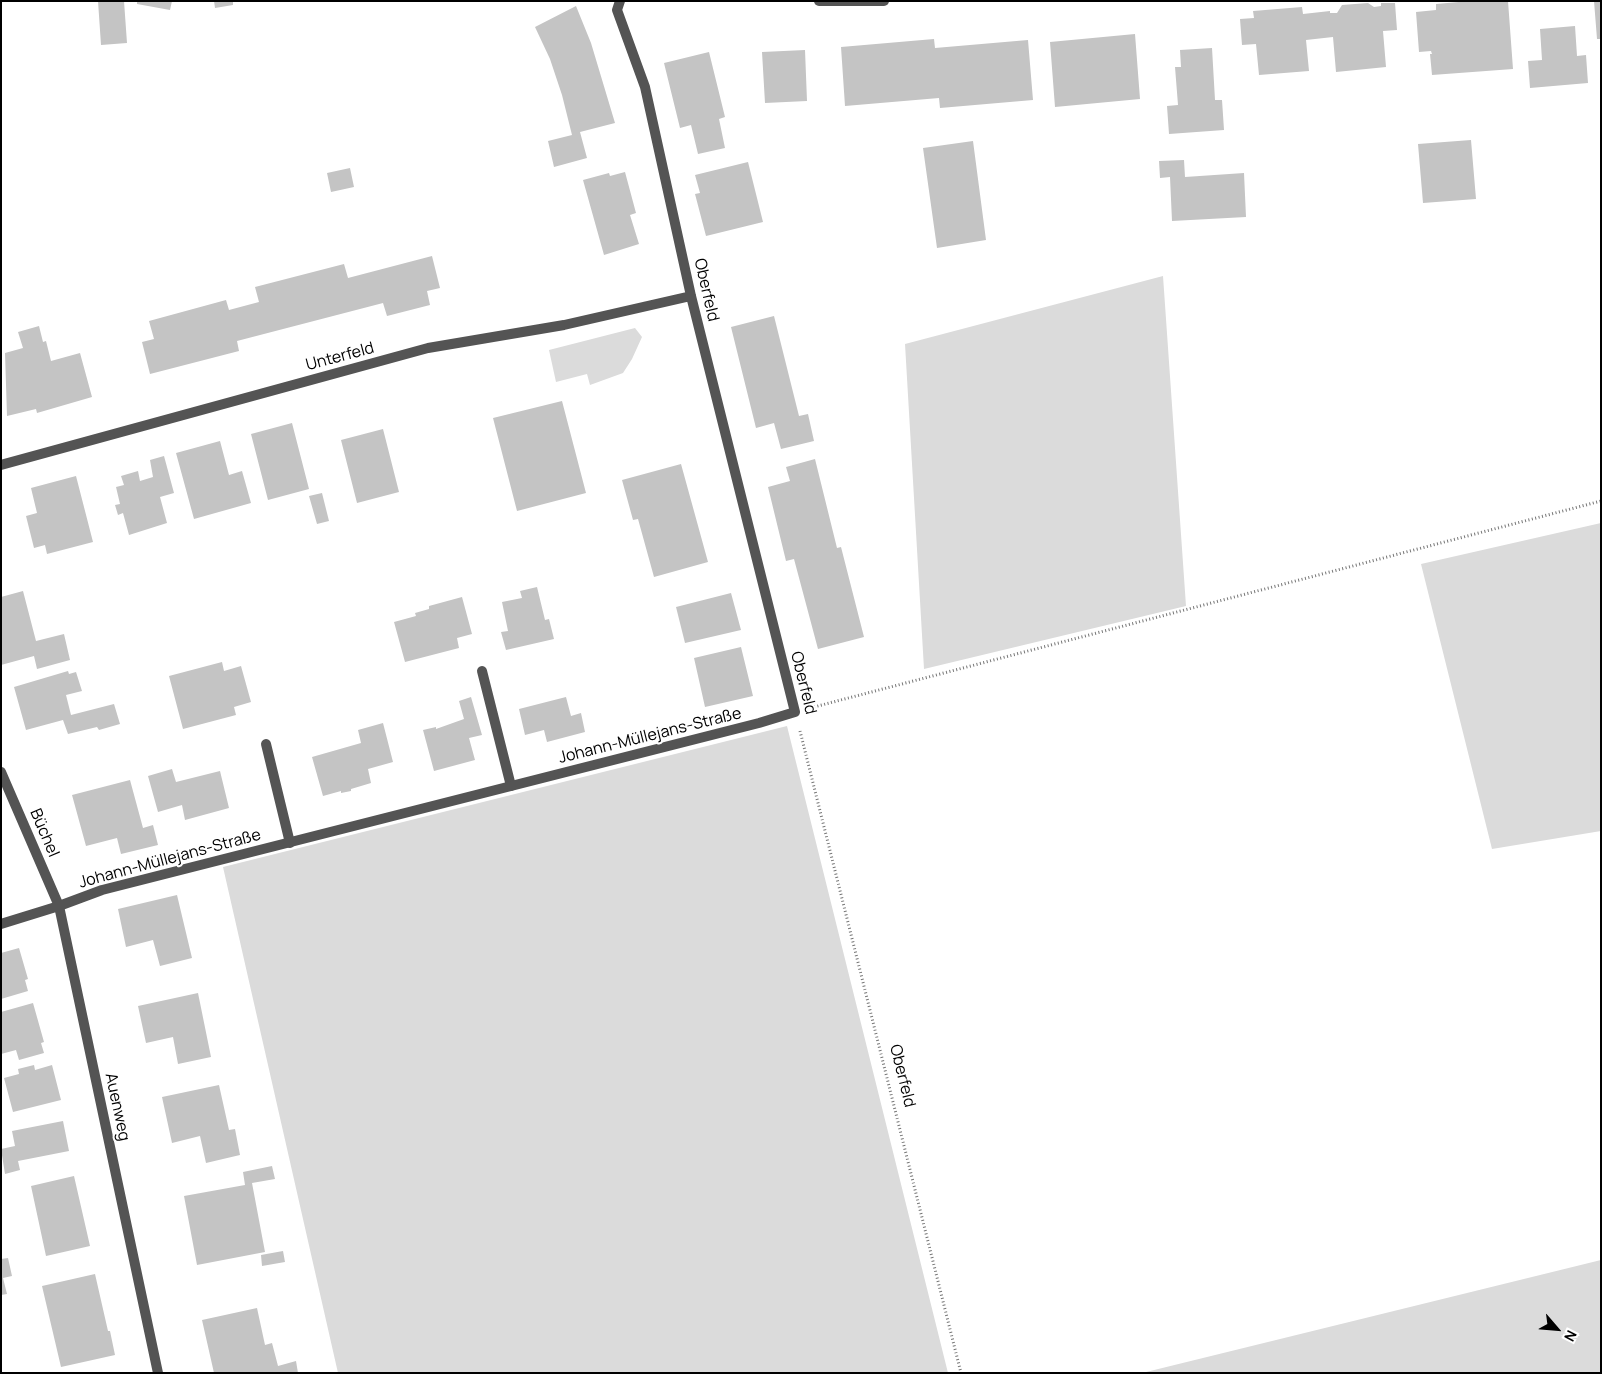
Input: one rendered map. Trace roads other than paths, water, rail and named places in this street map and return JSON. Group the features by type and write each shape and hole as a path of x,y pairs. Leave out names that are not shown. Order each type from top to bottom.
{"street":[{"name":"Oberfeld","path":"620,1 618,10 644,87 691,296 795,712"},
{"path":"819,1 884,1"},
{"name":"Unterfeld","path":"1,464 428,348 564,325 691,296"},
{"path":"482,670 511,786"},
{"name":"Johann-Müllejans-Straße","path":"59,906 102,890 759,724 795,712"},
{"path":"266,744 290,843"},
{"name":"Büchel","path":"1,772 59,906"},
{"path":"1,924 59,906"},
{"name":"Auenweg","path":"59,906 158,1373"}]}
